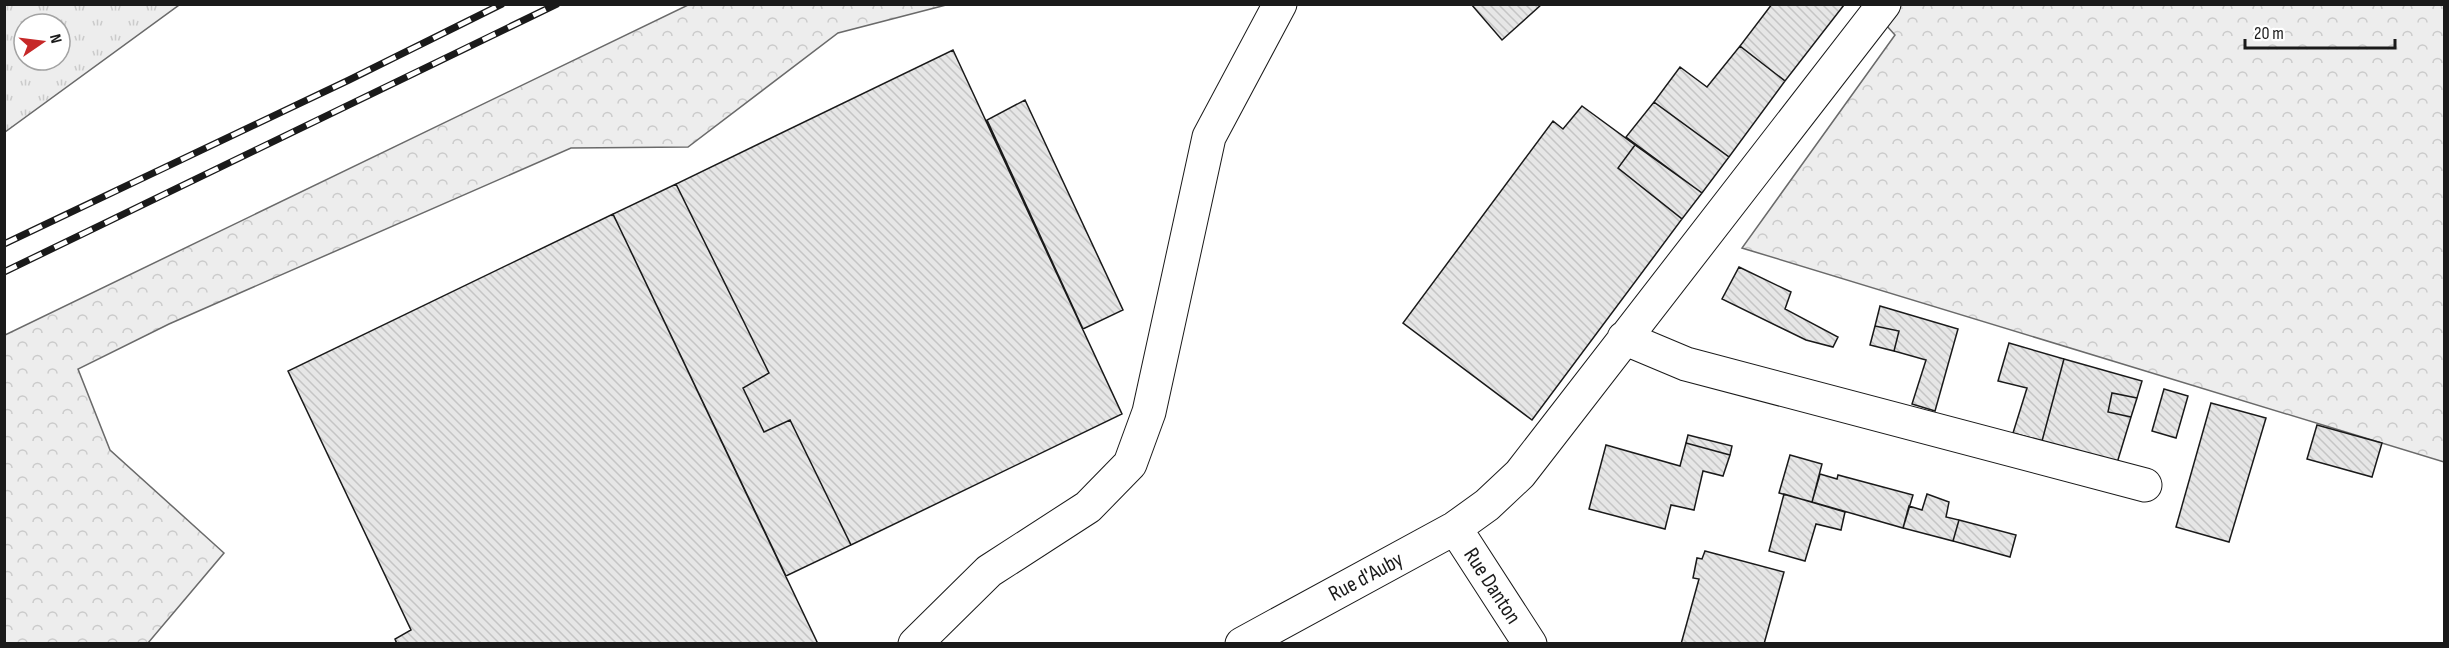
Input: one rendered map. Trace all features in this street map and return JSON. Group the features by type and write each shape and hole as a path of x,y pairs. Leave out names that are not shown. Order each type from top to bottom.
{"street":[{"path":"915,644 989,571 1088,507 1130,464 1149,412 1209,137 1280,4"},
{"name":"Rue d'Auby","path":"1242,644 1455,528 1487,505 1520,474 1884,4"},
{"path":"1624,338 1686,364 2145,485"},
{"name":"Rue Danton","path":"1455,528 1530,644"}],"green space":[{"path":"5,4 179,5 5,132"},
{"path":"688,5 946,5 838,33 688,147 571,148 169,324 78,369 110,450 224,553 148,643 5,643 5,335"},
{"path":"1868,5 2444,5 2444,462 1742,248 1895,35"}],"building":[{"path":"1471,4 1542,4 1502,40"},
{"path":"1772,4 1844,5 1785,81 1740,46"},
{"path":"1740,46 1785,81 1729,157 1654,102 1680,67 1707,87"},
{"path":"953,50 1122,414 851,545 790,420 764,432 743,388 769,373 676,184"},
{"path":"1025,100 1123,310 1083,329 987,120"},
{"path":"1654,102 1729,157 1702,193 1626,137"},
{"path":"1582,106 1635,145 1618,168 1682,219 1532,420 1403,323 1553,121 1563,129"},
{"path":"1635,145 1702,193 1682,219 1618,168"},
{"path":"676,184 769,373 743,388 764,432 790,420 851,545 786,576 613,214"},
{"path":"613,214 818,644 397,644 395,639 411,630 288,371"},
{"path":"1739,267 1791,292 1785,309 1838,337 1833,347 1806,340 1722,299"},
{"path":"1880,306 1958,329 1935,411 1912,404 1926,360 1894,351 1899,331 1875,326"},
{"path":"1875,326 1899,331 1894,351 1870,345"},
{"path":"2009,343 2064,359 2042,441 2013,433 2027,388 1998,381"},
{"path":"2064,359 2142,381 2137,398 2112,393 2108,412 2131,417 2117,463 2042,441"},
{"path":"2164,389 2188,396 2176,438 2152,431"},
{"path":"2112,393 2137,398 2131,417 2108,412"},
{"path":"2211,403 2266,418 2229,542 2176,527"},
{"path":"2317,425 2382,443 2372,477 2307,459"},
{"path":"1688,435 1732,446 1730,455 1686,443"},
{"path":"1686,443 1730,455 1723,476 1703,471 1694,510 1671,505 1665,529 1589,509 1606,445 1680,466"},
{"path":"1790,455 1822,464 1812,502 1779,493"},
{"path":"1820,474 1837,479 1838,475 1913,495 1903,528 1812,502"},
{"path":"1784,494 1845,512 1841,530 1816,524 1805,561 1769,551"},
{"path":"1927,494 1949,502 1946,517 1959,520 1953,541 1903,528 1909,506 1922,510"},
{"path":"1959,520 2016,535 2010,557 1953,541"},
{"path":"1705,551 1784,572 1764,644 1681,644 1699,579 1693,578 1697,558 1702,559"}],"railway":[{"path":"4,244 349,80 502,4"},
{"path":"4,272 557,4"}]}
